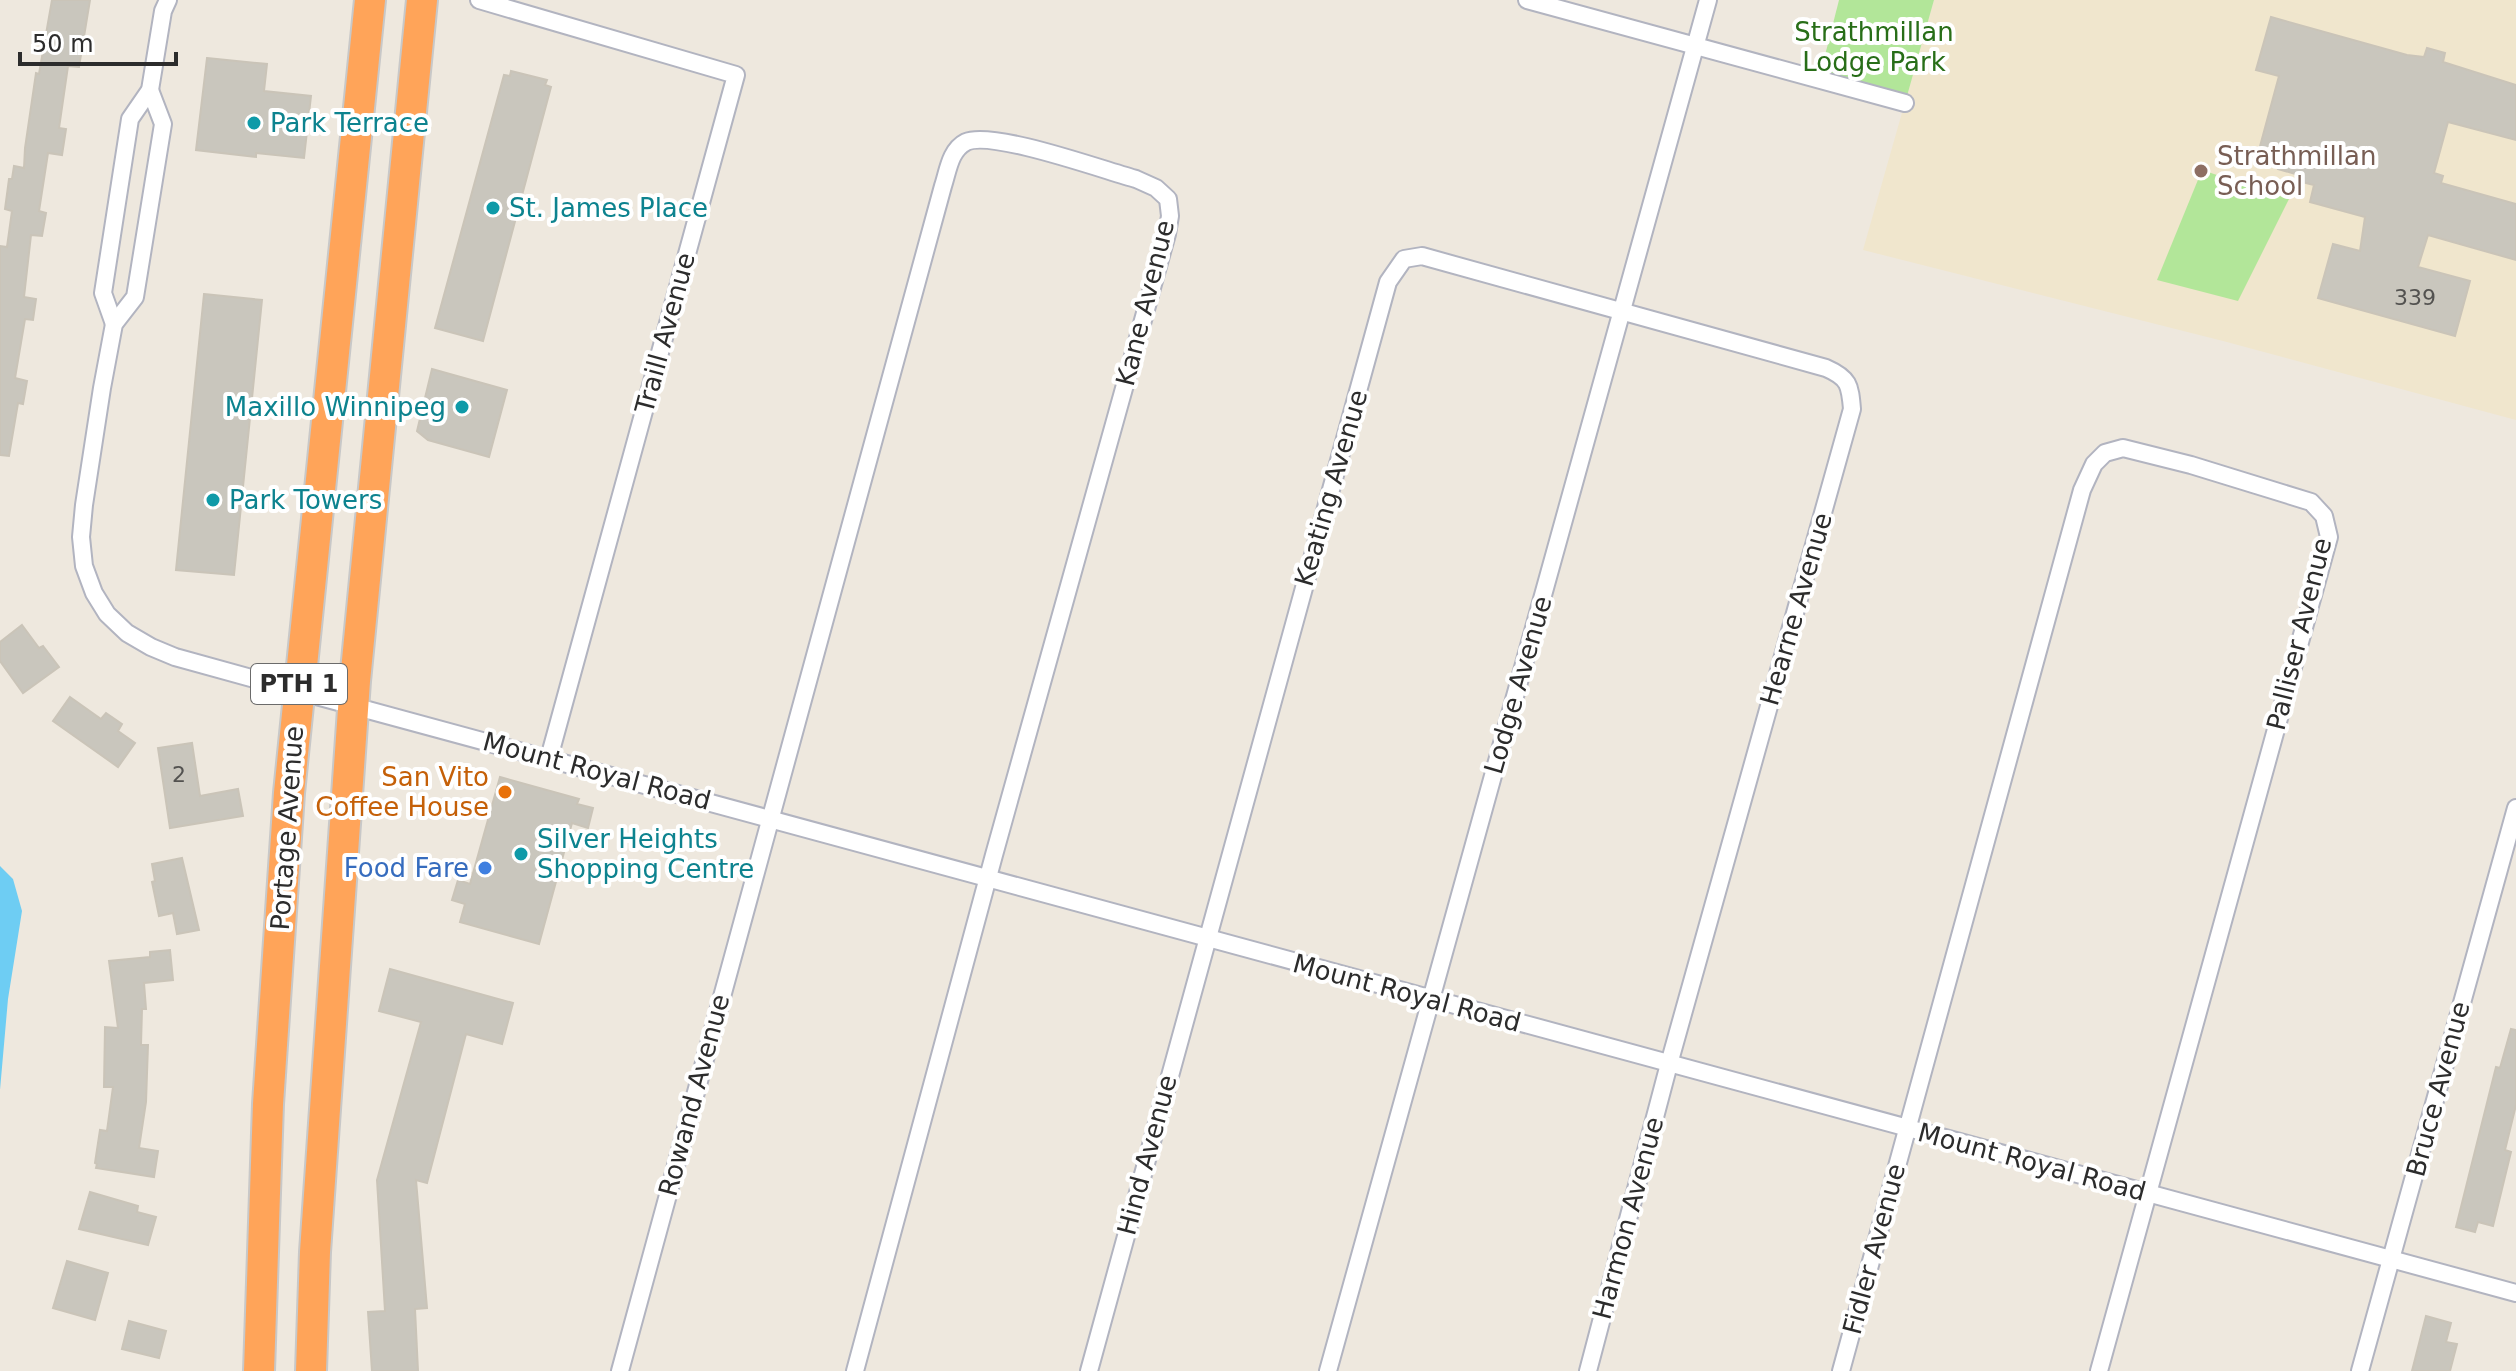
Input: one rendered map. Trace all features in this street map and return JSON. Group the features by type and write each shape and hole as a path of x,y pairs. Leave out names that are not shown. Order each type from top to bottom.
{"highway":[{"name":"Portage Avenue","path":"259,1371 269,1089 298,691 370,0"},
{"name":"PTH 1","path":"311,1371 315,1252 353,705 422,0"}],"street":[{"path":"114,324 103,293 130,119 150,90 163,11 168,0"},
{"name":"Traill Avenue","path":"479,0 736,75 549,758"},
{"path":"1527,0 1905,103"},
{"name":"Lodge Avenue","path":"1328,1371 1708,0"},
{"path":"114,324 135,297 163,124 150,90"},
{"name":"Kane Avenue","path":"769,819 953,155 963,143 980,138 1003,141 1136,179 1156,188 1168,199 1170,216 988,878"},
{"name":"Keating Avenue","path":"1206,938 1388,282 1404,259 1422,256 1622,310"},
{"name":"Hearne Avenue","path":"1622,310 1840,374 1850,387 1852,409 1669,1064"},
{"name":"Mount Royal Road","path":"114,324 84,505 81,537 84,566 94,593 107,614 151,647 175,657 2516,1293"},
{"name":"Palliser Avenue","path":"1906,1127 2082,490 2094,464 2105,453 2123,448 2191,465 2311,502 2324,516 2329,537 2146,1194"},
{"name":"Bruce Avenue","path":"2360,1371 2516,808"},
{"name":"Rowand Avenue","path":"620,1371 769,819"},
{"path":"855,1371 988,878"},
{"name":"Hind Avenue","path":"1089,1371 1206,938"},
{"name":"Harmon Avenue","path":"1588,1371 1669,1064"},
{"name":"Fidler Avenue","path":"1841,1371 1906,1127"},
{"path":"2099,1371 2146,1194"}],"shaded area":[{"name":"Strathmillan School","path":"1934,0 2516,0 2516,420 2223,341 1863,250"}],"green space":[{"name":"Strathmillan Lodge Park","path":"1839,0 1934,0 1905,103 1819,79"},
{"path":"2202,170 2289,199 2238,301 2157,280"}],"water":[{"path":"0,866 13,879 22,911 8,999 0,1090"}],"building":[{"path":"52,0 90,0 79,67 68,66 59,128 66,129 62,155 48,153 39,211 46,213 42,236 31,235 24,297 36,299 33,320 25,319 15,378 27,381 23,404 18,403 9,456 0,455 0,246 7,247 12,211 5,209 9,179 12,179 14,166 24,168 36,73 39,74"},
{"path":"2271,17 2407,55 2424,57 2427,48 2445,53 2443,62 2516,85 2516,140 2448,122 2434,173 2443,176 2441,183 2516,204 2516,260 2428,235 2418,267 2470,281 2455,336 2318,298 2333,244 2360,251 2365,217 2310,202 2314,185 2298,181 2299,175 2278,169 2281,156 2259,150 2279,76 2256,70"},
{"name":"Park Terrace","path":"207,58 267,64 264,91 311,96 304,158 256,153 256,157 196,150"},
{"name":"St. James Place","path":"511,71 547,80 545,85 551,87 483,341 435,328 504,75 510,76"},
{"name":"Park Towers","path":"204,294 262,300 234,575 176,570"},
{"name":"Maxillo Winnipeg","path":"432,369 507,390 489,457 428,440 417,431"},
{"path":"22,625 39,648 43,646 59,667 23,693 0,661 0,642"},
{"path":"70,697 101,719 106,713 122,724 118,731 135,743 118,767 53,721"},
{"path":"192,743 200,796 238,789 243,816 170,828 158,748"},
{"name":"Silver Heights Shopping Centre","path":"500,777 579,799 577,804 593,808 588,828 572,823 539,944 460,922 465,904 452,900 458,880 470,884"},
{"path":"182,858 199,930 177,934 173,913 159,916 152,882 155,881 152,864"},
{"path":"170,950 173,980 144,983 146,1009 142,1009 141,1045 148,1045 146,1102 139,1148 158,1151 154,1177 96,1168 100,1130 107,1131 113,1087 104,1087 105,1027 118,1028 109,961 150,957 150,952"},
{"path":"390,969 513,1003 502,1044 466,1034 427,1183 416,1180 427,1308 415,1309 418,1371 372,1371 368,1312 385,1311 377,1180 421,1022 379,1011"},
{"path":"2511,1029 2516,1030 2516,1105 2505,1150 2511,1152 2493,1226 2478,1222 2475,1232 2456,1227 2496,1067 2500,1068"},
{"path":"90,1192 138,1206 137,1212 156,1217 148,1245 79,1229"},
{"path":"67,1261 108,1273 95,1320 53,1308"},
{"path":"2426,1316 2451,1323 2446,1342 2457,1344 2450,1371 2412,1371"},
{"path":"129,1321 166,1331 159,1358 122,1349"}],"place":[{"name":"Park Terrace","path":"254,123"},
{"name":"Strathmillan School","path":"2201,171"},
{"name":"St. James Place","path":"493,208"},
{"name":"Maxillo Winnipeg","path":"462,407"},
{"name":"Park Towers","path":"213,500"},
{"name":"San Vito Coffee House","path":"505,792"},
{"name":"Silver Heights Shopping Centre","path":"521,854"},
{"name":"Food Fare","path":"485,868"}]}
